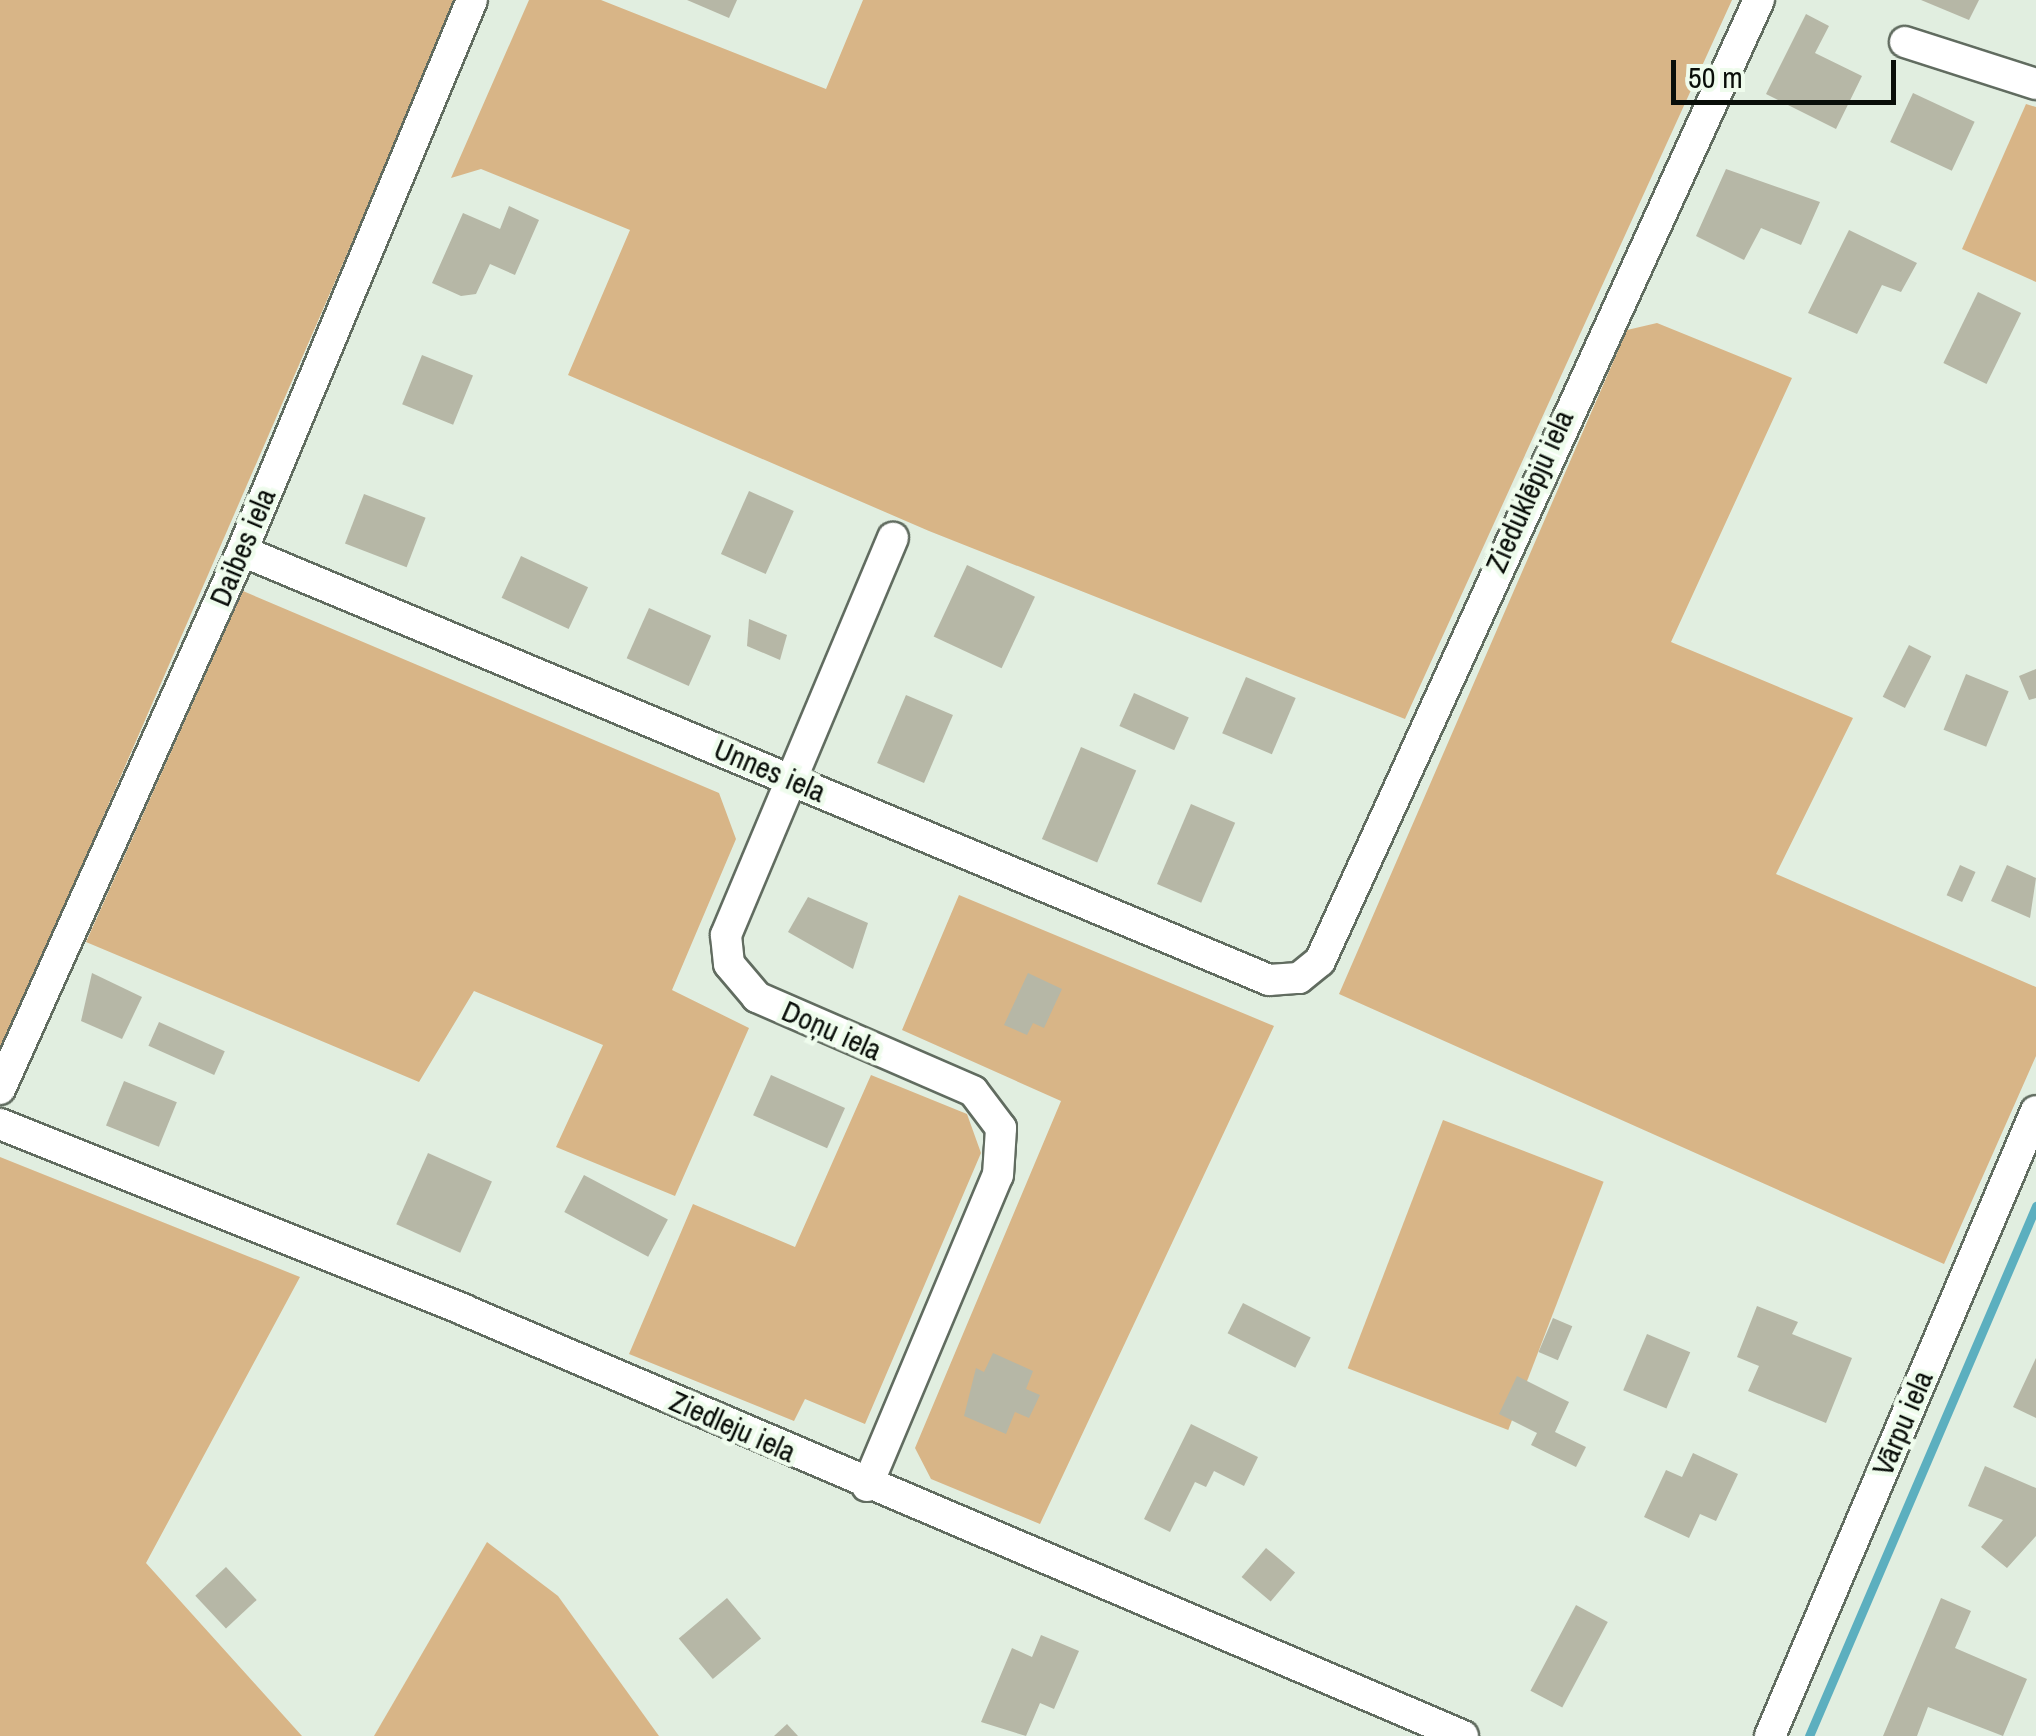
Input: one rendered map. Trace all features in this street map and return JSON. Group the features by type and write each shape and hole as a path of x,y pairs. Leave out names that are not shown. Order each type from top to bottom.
{"street":[{"name":"Daibes iela","path":"0,1089 242,551 472,0"},
{"name":"Zieduklēpju iela","path":"1299,978 1320,961 1758,0"},
{"path":"1906,42 2036,84"},
{"name":"Doņu iela","path":"867,1486 998,1175 1001,1128 972,1091 757,997 729,964 726,935 893,538"},
{"name":"Unnes iela","path":"242,551 1269,980 1299,978"},
{"name":"Vārpu iela","path":"1770,1736 2036,1111"},
{"name":"Ziedleju iela","path":"0,1124 1463,1736"}],"shaded area":[{"path":"0,0 457,0 0,1055"},
{"path":"529,0 601,0 826,89 863,0 1732,0 1405,719 929,531 568,375 630,230 481,169 451,178"},
{"path":"2026,104 2036,107 2036,282 1962,249"},
{"path":"1657,323 1792,378 1671,642 1853,718 1776,874 2036,987 2036,1056 1944,1264 1339,994 1627,330"},
{"path":"243,591 719,793 736,839 672,990 749,1028 675,1196 556,1147 603,1045 474,991 419,1082 86,942"},
{"path":"959,895 1274,1026 1040,1524 931,1479 915,1448 1061,1101 902,1030"},
{"path":"871,1075 967,1114 981,1153 865,1424 805,1399 794,1421 629,1354 693,1204 795,1247"},
{"path":"1443,1120 1604,1182 1508,1430 1348,1368"},
{"path":"0,1157 300,1277 146,1563 302,1736 0,1736"},
{"path":"487,1542 558,1596 659,1736 374,1736"}],"building":[{"path":"687,0 737,0 729,18"},
{"path":"1921,0 1979,0 1969,20"},
{"path":"1806,14 1829,26 1815,53 1862,76 1836,129 1766,94"},
{"path":"1913,93 1975,122 1952,171 1890,142"},
{"path":"1726,169 1820,202 1801,245 1761,228 1744,260 1696,236"},
{"path":"509,206 539,220 515,275 490,264 476,294 461,296 432,283 463,213 500,229"},
{"path":"1849,230 1917,263 1901,292 1882,285 1857,334 1808,313"},
{"path":"1978,292 2021,313 1987,384 1943,363"},
{"path":"422,355 473,376 453,425 402,404"},
{"path":"749,491 794,511 766,574 721,554"},
{"path":"364,494 426,518 407,567 345,543"},
{"path":"521,556 588,587 569,629 502,598"},
{"path":"967,565 1035,597 1002,668 934,637"},
{"path":"649,608 711,636 689,686 627,658"},
{"path":"749,619 787,635 780,660 747,646"},
{"path":"1909,645 1931,656 1905,708 1883,697"},
{"path":"2036,669 2036,698 2029,700 2019,676"},
{"path":"1966,674 2009,691 1986,747 1944,730"},
{"path":"1246,677 1296,698 1272,754 1222,733"},
{"path":"1134,693 1189,717 1174,750 1119,726"},
{"path":"906,695 953,715 924,783 877,763"},
{"path":"1081,747 1136,770 1097,862 1042,839"},
{"path":"1191,804 1235,823 1201,903 1157,884"},
{"path":"1960,865 1976,872 1962,902 1947,895"},
{"path":"2007,865 2036,878 2030,918 1991,901"},
{"path":"808,897 868,923 853,969 788,932"},
{"path":"92,973 142,997 122,1039 81,1021"},
{"path":"1028,973 1062,989 1044,1028 1033,1023 1027,1035 1004,1025"},
{"path":"159,1022 225,1051 214,1075 148,1046"},
{"path":"771,1075 845,1108 827,1148 753,1115"},
{"path":"124,1081 177,1102 159,1147 106,1126"},
{"path":"428,1153 492,1181 460,1253 396,1224"},
{"path":"584,1175 668,1220 648,1257 564,1212"},
{"path":"1243,1303 1311,1338 1295,1368 1228,1333"},
{"path":"1757,1306 1798,1322 1792,1334 1852,1358 1826,1423 1748,1391 1759,1366 1737,1357"},
{"path":"1553,1318 1572,1326 1558,1360 1539,1352"},
{"path":"1647,1334 1690,1352 1666,1409 1623,1390"},
{"path":"993,1353 1033,1371 1026,1389 1040,1395 1029,1418 1015,1412 1006,1434 964,1416 976,1368 984,1372"},
{"path":"2036,1358 2036,1418 2013,1407"},
{"path":"1517,1376 1569,1402 1555,1432 1586,1447 1576,1467 1531,1445 1537,1433 1499,1414"},
{"path":"1191,1424 1258,1457 1244,1486 1214,1471 1206,1487 1195,1482 1170,1532 1144,1519"},
{"path":"1693,1453 1738,1474 1716,1521 1700,1514 1689,1538 1644,1517 1666,1470 1682,1477"},
{"path":"1985,1466 2036,1488 2036,1536 2007,1568 1981,1547 2003,1520 1968,1506"},
{"path":"1266,1548 1295,1572 1271,1602 1242,1577"},
{"path":"226,1567 257,1600 226,1629 195,1596"},
{"path":"727,1598 761,1639 713,1679 679,1638"},
{"path":"1941,1598 1971,1611 1955,1648 2027,1679 2003,1736 1928,1707 1917,1736 1883,1736"},
{"path":"1576,1605 1608,1622 1562,1708 1530,1691"},
{"path":"1041,1635 1079,1651 1054,1709 1040,1703 1026,1736 981,1722 1012,1648 1032,1657"},
{"path":"787,1724 798,1736 774,1736"}],"waterway":[{"path":"1809,1736 2036,1206"}]}
